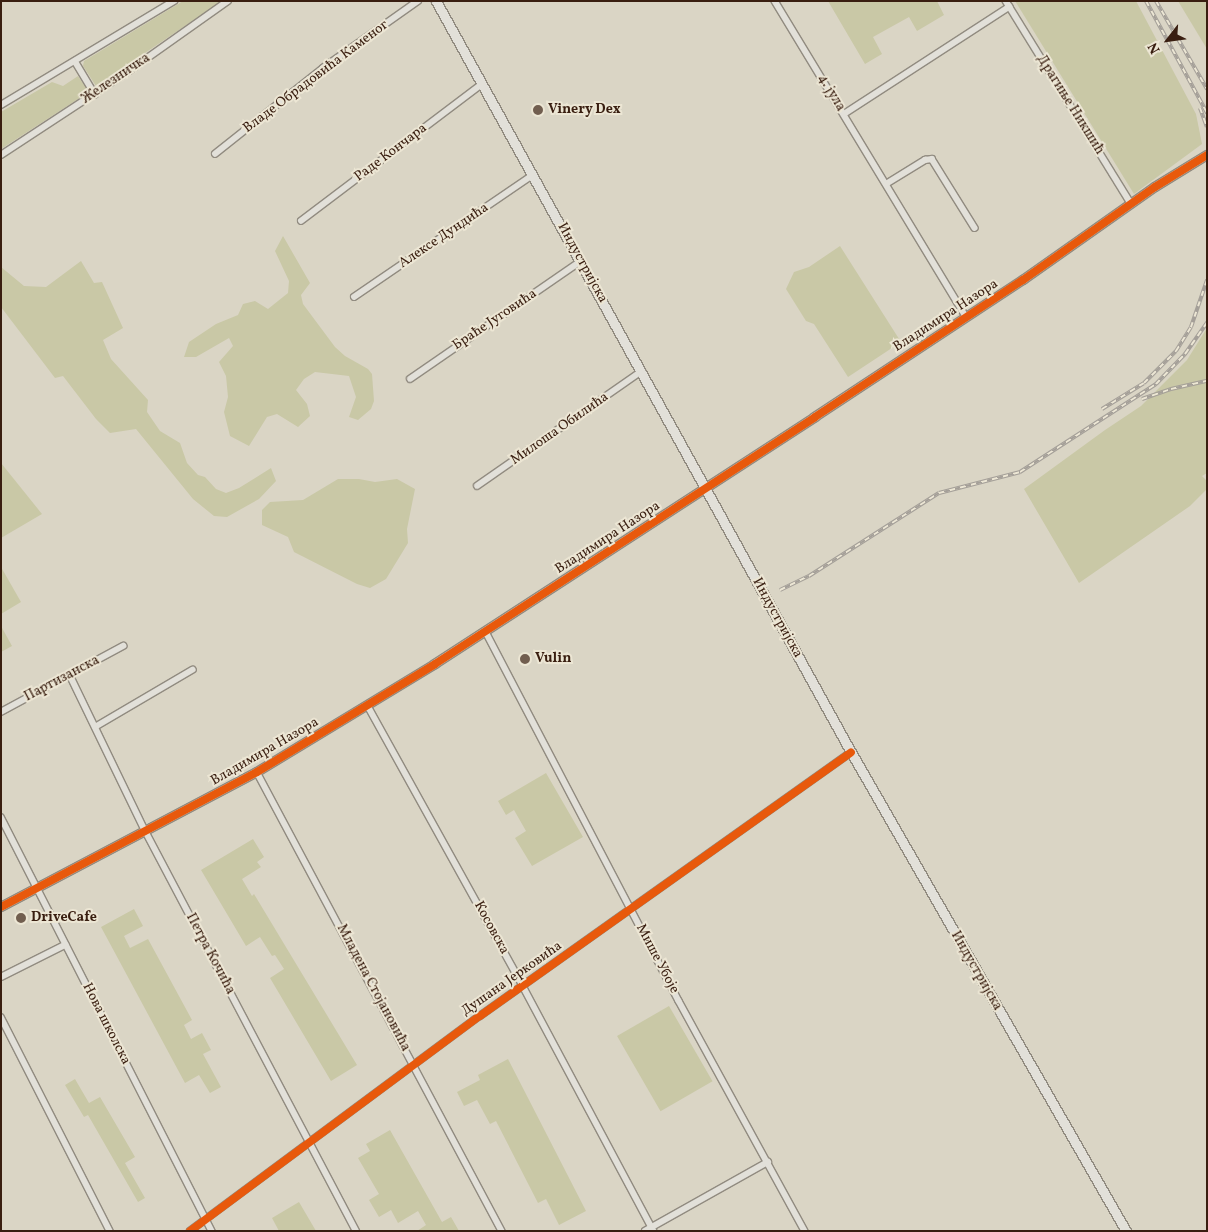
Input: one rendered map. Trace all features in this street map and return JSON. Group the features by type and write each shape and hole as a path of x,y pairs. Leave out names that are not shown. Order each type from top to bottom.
{"main road":[{"name":"Индустријска","path":"436,1 851,752 1126,1231"}],"street":[{"path":"1,105 174,1"},
{"name":"Железничка","path":"1,155 95,94 228,1"},
{"name":"Владе Обрадовића Каменог","path":"215,154 336,59 418,1"},
{"name":"4. јула","path":"775,1 966,317"},
{"name":"Драгиње Никшић","path":"844,114 1008,4 1132,203"},
{"path":"75,61 95,94"},
{"name":"Раде Кончара","path":"300,221 482,84"},
{"name":"Владимира Назора","path":"1,907 257,772 368,706 706,489 966,317 1186,166 1207,155"},
{"path":"886,184 925,160 932,160 975,228"},
{"name":"Алексе Дундића","path":"354,296 533,175"},
{"name":"Браће Југовића","path":"410,379 581,261"},
{"name":"Милоша Обилића","path":"477,486 642,371"},
{"name":"Мише Убоје","path":"486,632 631,910 805,1231"},
{"name":"Партизанска","path":"1,712 123,646"},
{"path":"95,727 192,670"},
{"name":"Петра Кочића","path":"70,675 146,832 356,1231"},
{"name":"Косовска","path":"368,706 523,986 653,1229"},
{"name":"Душана Јерковића","path":"190,1231 414,1064 851,752"},
{"name":"Младена Стојановића","path":"257,772 502,1231"},
{"name":"Нова школска","path":"1,817 212,1231"},
{"path":"1,977 65,945"},
{"path":"1,1017 110,1231"},
{"path":"645,1231 653,1229 768,1162"}],"green space":[{"path":"183,1 222,1 96,86 83,66 84,61"},
{"path":"828,1 937,1 944,15 917,31 909,17 873,37 882,54 865,64"},
{"path":"1015,1 1136,1 1196,114 1202,144 1134,194"},
{"path":"1178,1 1207,1 1207,49"},
{"path":"78,76 89,92 1,149 1,112 52,82 63,86"},
{"path":"283,236 310,283 301,295 303,304 335,347 345,356 368,369 372,374 374,401 371,409 358,420 349,417 356,397 349,376 315,372 304,379 296,390 307,404 310,416 298,427 277,414 267,417 249,446 230,436 224,412 228,397 226,376 219,362 233,346 229,338 196,357 184,357 189,342 216,324 238,315 243,304 255,301 268,309 288,293 289,281 275,251"},
{"path":"840,246 901,342 848,377 814,324 806,321 786,289 794,272 809,267"},
{"path":"81,261 94,283 102,282 123,328 103,340 111,359 148,400 147,412 160,431 180,443 187,463 198,475 205,477 216,489 226,493 239,488 271,468 276,481 259,499 227,517 214,516 193,499 136,429 110,433 96,419 63,376 55,378 1,307 1,267 24,286 46,287"},
{"path":"1207,328 1207,473 1202,476 1207,481 1207,489 1190,506 1079,583 1024,489 1141,406 1187,360"},
{"path":"1,463 42,514 1,538"},
{"path":"338,479 359,479 375,482 397,479 415,489 407,529 408,543 386,579 370,588 357,584 294,552 288,537 262,525 262,510 270,502 303,500"},
{"path":"1,567 21,602 1,614"},
{"path":"1,626 12,646 1,652"},
{"path":"546,773 583,837 532,866 515,838 526,831 514,810 506,815 498,801"},
{"path":"253,839 264,857 257,862 261,867 242,879 252,896 254,894 357,1065 331,1081 270,978 284,969 275,955 272,956 260,937 246,946 201,870"},
{"path":"134,909 143,926 124,936 130,948 148,939 192,1020 184,1025 191,1039 202,1033 211,1050 203,1054 221,1087 210,1093 199,1075 185,1083 101,927"},
{"path":"669,1006 712,1081 661,1111 617,1036"},
{"path":"508,1059 586,1211 559,1225 546,1199 538,1203 496,1121 490,1124 477,1100 464,1106 457,1092 480,1080 478,1075"},
{"path":"75,1079 89,1103 100,1097 135,1157 125,1163 145,1198 138,1202 88,1115 84,1117 65,1085"},
{"path":"390,1130 442,1222 451,1217 459,1231 417,1231 426,1225 418,1211 398,1223 391,1210 379,1217 369,1200 379,1194 358,1158 370,1151 366,1144"},
{"path":"299,1202 316,1231 279,1231 272,1218"}],"railway":[{"path":"1146,1 1207,113"},
{"path":"1156,1 1207,89"},
{"path":"1200,108 1207,127"},
{"path":"1102,409 1144,383 1176,351 1191,327 1207,280"},
{"path":"780,590 809,576 939,493 1020,472 1156,384 1185,354 1207,322"},
{"path":"1142,399 1171,389 1207,381"}],"cycle path":[{"path":"1,907 257,772 435,664 1023,280 1155,187 1207,155"},
{"path":"190,1231 480,1016 851,752"}],"place":[{"name":"Vinery Dex","path":"538,110"},
{"name":"Vulin","path":"525,659"},
{"name":"DriveCafe","path":"21,918"}]}
